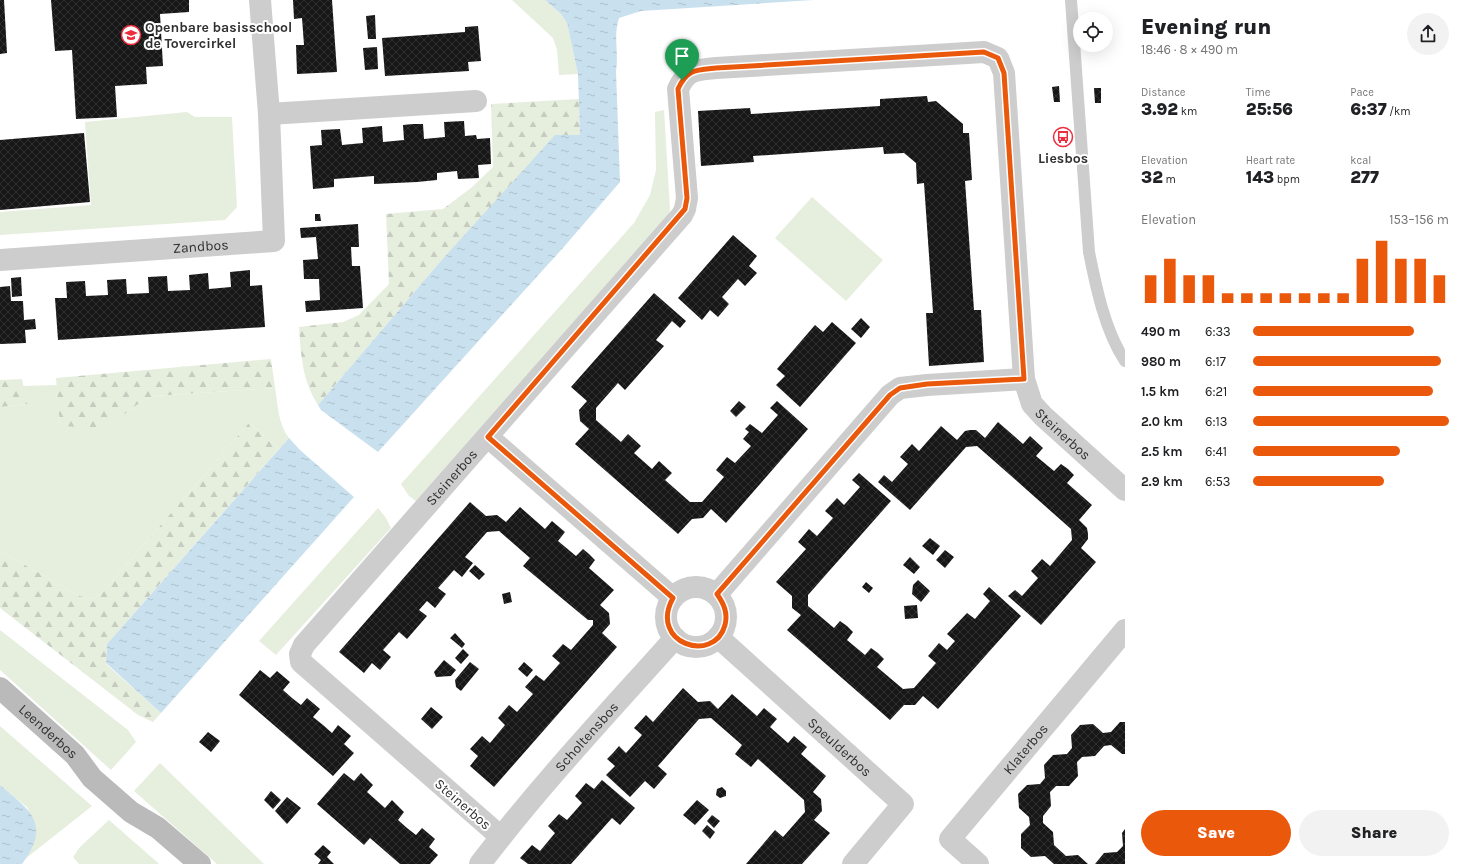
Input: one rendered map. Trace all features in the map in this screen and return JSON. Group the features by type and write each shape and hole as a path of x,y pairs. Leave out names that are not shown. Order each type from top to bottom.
{"main road":[{"name":"Leenderbos","path":"0,688 75,756 92,778 131,812 158,828 200,864"},
{"name":"Leenderbos","path":"0,708 67,766 92,778"},
{"name":"Leenderbos","path":"131,812 149,838 179,864"}],"street":[{"name":"Zandbos","path":"0,260 274,241 269,114 260,0"},
{"name":"Steinerbos","path":"480,864 500,837 301,662 300,654 304,645 682,215 687,198 678,89 682,80 690,72 700,70 984,52 998,58 1004,73 1024,379 1032,404 1043,416 1125,490"},
{"path":"269,114 476,101"},
{"path":"717,594 890,395 900,388 927,384 1024,379"},
{"path":"488,437 673,598"},
{"path":"699,587 708,589 717,594 722,602 726,616 724,630 718,637 710,643 701,646 683,644 675,638 670,631 666,614 673,598 680,591 699,587"},
{"name":"Klaterbos","path":"978,864 950,839 1125,630"},
{"name":"Speulderbos","path":"718,637 902,804 852,864"},
{"name":"Scholtensbos","path":"500,837 572,753 675,638"}],"lane":[{"path":"1071,0 1089,252 1095,284 1116,347 1125,361"}],"green space":[{"path":"512,0 545,0 561,14 567,23 578,74 559,75 557,50 553,38"},
{"path":"579,99 580,135 440,262 318,405 305,377 299,327 343,322 359,315 389,284 386,214 443,209 471,188 493,167 491,104"},
{"path":"664,110 670,210 667,220 416,501 409,496 401,484 634,223 650,195 656,170 655,112"},
{"path":"187,112 195,117 232,117 237,207 225,220 0,235 0,212 91,205 85,122"},
{"path":"812,197 883,260 846,301 775,238"},
{"path":"271,359 275,388 154,396 140,403 114,421 100,427 86,428 60,426 56,378"},
{"path":"22,379 27,404 0,407 0,380"},
{"path":"57,385 60,426 89,425 111,422 154,396 275,388 281,421 285,433 289,438 279,449 249,423 101,594 92,599 80,596 0,551 0,407 27,404 23,386"},
{"path":"249,423 279,449 107,644 106,664 161,713 153,722 138,715 0,608 0,551 80,596 92,599 101,594"},
{"path":"378,508 386,518 391,528 276,655 259,641"},
{"path":"0,630 128,730 136,742 111,770 0,670"},
{"path":"0,726 92,806 25,859 34,842 28,808 0,785"},
{"path":"160,763 264,864 217,864 134,791"},
{"path":"109,820 159,864 79,864 73,857 80,847"}],"water":[{"path":"545,0 813,0 641,11 619,18 616,31 616,71 620,182 562,249 378,452 321,410 318,405 440,262 555,135 580,135 578,74 567,23 561,14"},
{"path":"289,438 300,450 354,497 161,713 106,663 107,644"},
{"path":"0,785 28,810 34,819 36,828 35,838 31,850 22,864 0,864"}],"building":[{"path":"0,0 4,0 7,53 0,54"},
{"path":"51,0 189,0 189,12 160,14 163,66 146,67 147,84 115,86 117,117 76,119 72,50 55,51"},
{"path":"293,0 332,0 337,72 297,74 296,45 304,45 302,18 294,19"},
{"path":"375,15 376,39 368,39 366,16"},
{"path":"478,26 481,61 468,62 469,71 385,76 382,38 465,32 465,27"},
{"path":"377,47 378,69 365,70 363,48"},
{"path":"1059,86 1060,102 1054,102 1052,87"},
{"path":"1094,88 1101,88 1101,103 1095,103"},
{"path":"927,96 928,102 936,101 963,124 963,133 969,133 972,180 965,181 974,310 981,310 984,362 929,366 926,313 933,313 924,183 917,184 916,163 904,153 884,154 883,147 753,156 754,162 701,166 698,111 750,108 751,114 880,106 880,99"},
{"path":"464,121 465,136 476,135 477,139 490,138 491,164 478,165 479,178 458,179 457,171 437,173 437,180 374,184 374,176 334,179 334,187 313,189 310,146 322,145 321,130 340,129 342,145 363,143 362,128 382,126 383,142 404,140 403,125 423,124 424,139 445,137 444,122"},
{"path":"84,133 90,202 0,210 0,140"},
{"path":"315,214 320,214 321,221 315,221"},
{"path":"358,224 359,247 351,247 352,266 360,266 363,308 306,312 305,301 320,300 319,279 304,279 303,260 318,259 316,237 301,238 300,228"},
{"path":"733,235 757,256 749,266 757,273 745,286 738,279 722,297 729,304 718,317 710,310 702,320 678,298"},
{"path":"250,270 250,286 262,285 265,327 58,340 55,298 67,298 66,282 85,281 86,296 108,295 107,280 126,279 127,294 149,293 148,277 167,276 168,291 190,290 189,275 208,273 209,289 231,287 230,272"},
{"path":"21,277 22,296 12,297 11,278"},
{"path":"10,286 11,301 23,301 24,320 35,319 36,329 25,330 26,343 0,344 0,287"},
{"path":"654,293 686,321 680,328 672,321 656,340 664,346 625,390 618,383 596,408 596,420 621,442 628,434 641,446 634,453 652,469 659,461 672,473 665,480 690,502 702,502 724,477 716,470 727,457 735,463 751,446 743,439 749,432 745,429 750,424 762,433 778,415 770,408 777,401 808,429 726,523 711,509 703,518 692,519 678,534 575,444 589,429 580,421 579,410 587,401 571,387"},
{"path":"861,318 870,327 861,338 851,329"},
{"path":"832,322 856,343 800,407 776,385 785,376 777,369 815,325 823,332"},
{"path":"739,401 746,407 736,417 730,411"},
{"path":"998,422 1023,444 1030,436 1043,448 1036,456 1054,471 1061,464 1068,469 1074,475 1067,483 1092,505 1079,520 1087,528 1088,534 1088,539 1081,548 1096,562 1041,625 1008,596 1015,590 1022,596 1038,578 1031,571 1042,559 1050,566 1072,540 1071,529 993,460 977,446 966,447 910,510 878,482 884,475 892,482 908,464 900,457 912,444 919,451 941,426 957,440 965,431 970,430 976,430 985,438"},
{"path":"859,473 891,501 808,595 808,606 834,628 840,621 847,626 853,632 847,640 865,655 871,648 878,653 884,659 877,667 903,689 914,688 936,663 928,656 939,643 947,650 955,641 947,634 967,613 975,619 990,601 983,594 989,587 1021,616 938,709 923,696 915,705 904,705 890,720 787,630 801,615 792,608 792,596 776,582 806,549 798,542 809,529 817,536 833,518 825,511 837,498 844,505 860,487 852,480"},
{"path":"470,502 486,516 497,515 506,522 520,507 545,529 552,521 565,532 558,541 576,556 583,549 589,554 595,560 589,568 614,590 600,605 609,613 610,624 602,633 617,647 494,787 470,766 478,756 470,749 482,736 490,743 505,725 498,718 509,705 517,712 533,694 525,687 536,675 544,681 560,663 552,656 563,644 571,650 593,625 593,620 588,620 523,566 530,558 499,531 487,532 465,557 473,563 462,577 454,570 438,588 446,594 435,608 427,601 419,610 427,616 407,639 399,632 383,650 391,657 380,670 372,663 364,673 339,652"},
{"path":"930,538 940,546 933,555 922,546"},
{"path":"945,550 954,557 945,568 936,560"},
{"path":"910,557 920,567 914,574 903,565"},
{"path":"475,565 485,574 479,580 469,571"},
{"path":"918,580 930,591 921,602 912,594 913,585"},
{"path":"866,582 873,588 869,593 862,587"},
{"path":"510,592 512,602 504,604 502,594"},
{"path":"917,605 918,618 905,619 904,606"},
{"path":"455,633 465,644 462,648 450,638"},
{"path":"463,649 469,655 461,664 455,658"},
{"path":"444,660 456,670 451,676 436,677 434,672"},
{"path":"470,662 479,669 461,691 456,687 455,680"},
{"path":"524,662 533,670 527,677 518,669"},
{"path":"260,670 270,678 277,671 290,682 283,690 292,698 301,705 307,698 320,709 313,717 332,733 338,725 351,736 344,744 354,753 333,776 239,695"},
{"path":"683,688 698,702 710,701 718,709 732,694 757,716 764,708 777,719 770,727 788,743 794,736 807,747 801,754 826,776 813,792 821,799 822,811 814,820 830,833 802,864 746,864 775,830 783,837 805,812 804,800 758,759 751,767 735,754 742,745 711,718 699,719 658,766 667,774 654,789 645,781 630,797 606,775 615,766 607,759 619,746 626,753 642,735 634,728 646,715 653,722"},
{"path":"431,707 443,717 432,729 421,719"},
{"path":"1120,722 1125,722 1125,754 1122,754 1111,745 1104,746 1095,756 1082,757 1077,762 1078,776 1069,786 1056,786 1050,792 1051,806 1043,816 1043,823 1053,832 1054,845 1066,856 1078,855 1088,864 1054,864 1045,856 1031,857 1021,848 1021,834 1030,825 1029,817 1019,808 1018,794 1027,785 1040,784 1045,778 1044,765 1053,755 1067,754 1072,748 1071,735 1080,725 1093,724 1103,733 1111,732"},
{"path":"208,732 220,741 211,752 199,742"},
{"path":"344,773 354,781 361,773 373,785 367,792 385,808 392,800 404,812 398,820 416,835 422,828 435,839 429,847 438,855 430,864 400,864 370,838 364,845 317,804"},
{"path":"602,780 635,808 620,825 612,818 571,864 528,864 520,858 532,845 540,851 555,833 548,826 559,814 567,820 582,803 575,796 586,783 594,789"},
{"path":"722,787 726,791 726,796 720,798 716,795 717,789"},
{"path":"271,791 281,800 273,809 264,800"},
{"path":"287,797 301,808 287,824 275,811"},
{"path":"697,800 709,810 695,825 683,815"},
{"path":"712,815 720,821 714,828 707,821"},
{"path":"707,825 715,832 710,839 702,831"},
{"path":"1125,829 1125,864 1095,864 1104,853 1117,852 1123,846 1122,833"},
{"path":"323,845 331,852 327,857 334,864 318,864 321,860 314,854"}],"place":[{"name":"Openbare basisschool de Tovercirkel","path":"131,35"},
{"name":"Liesbos","path":"1063,137"}],"route":[{"path":"984,52 998,58 1004,73 1024,379 927,384 900,388 890,395 717,594 726,611 724,630 710,643 701,646 683,644 675,638 670,631 666,614 668,606 673,598 488,437 682,215 687,198 678,89 682,80 690,72 716,68 984,52"}]}
